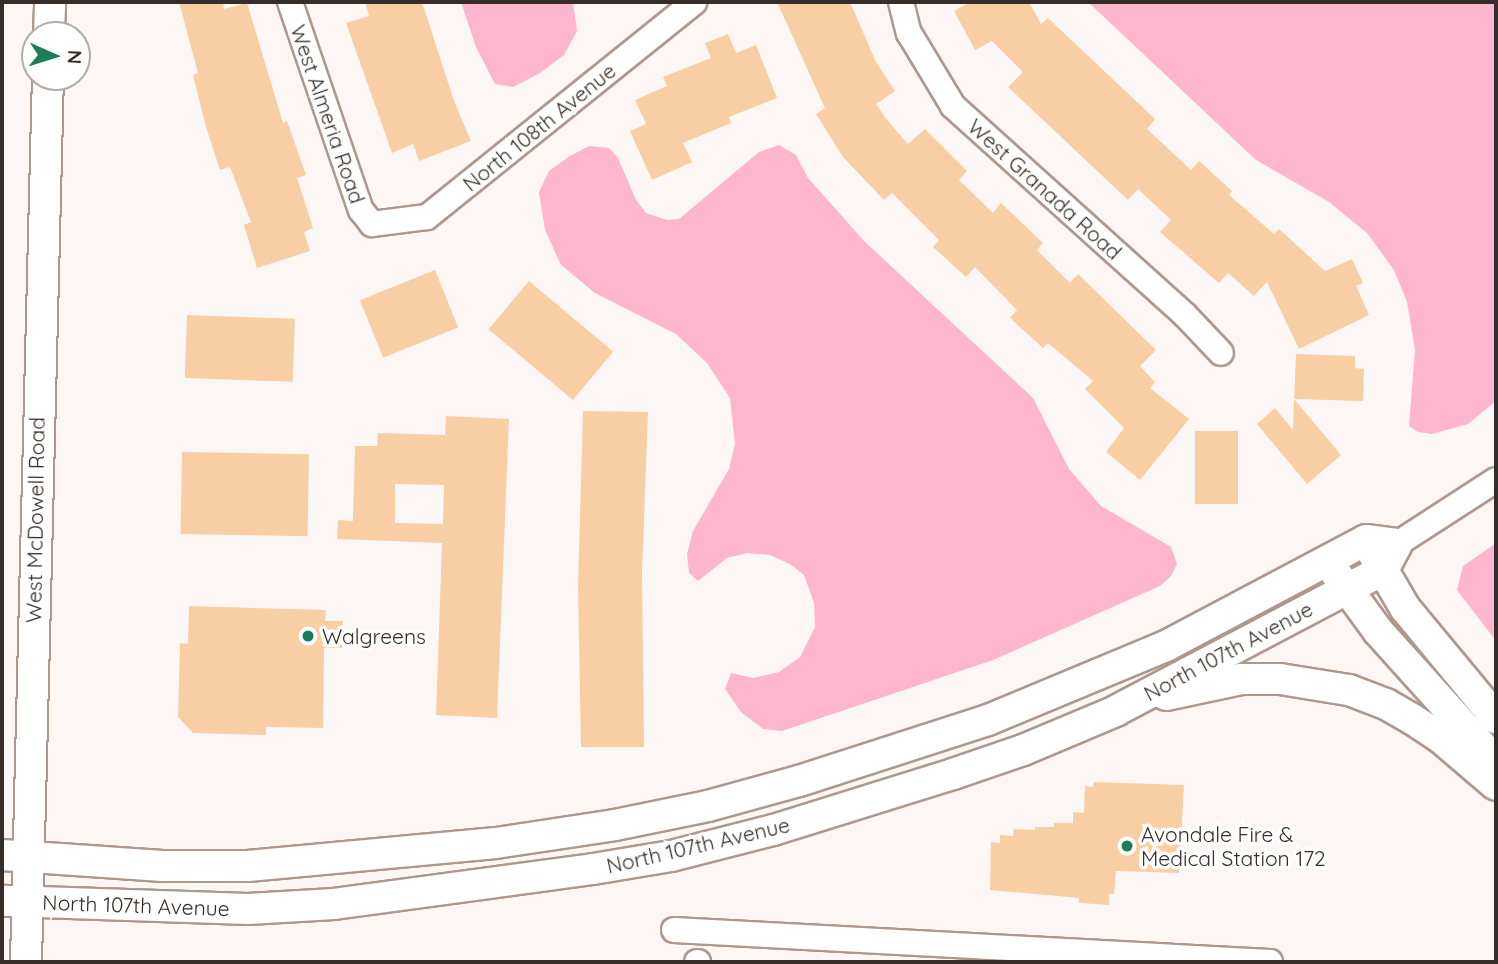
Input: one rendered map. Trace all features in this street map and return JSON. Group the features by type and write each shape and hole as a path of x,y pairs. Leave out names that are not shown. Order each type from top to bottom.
{"main road":[{"path":"49,21 50,2"},
{"name":"West McDowell Road","path":"26,962 15,902 15,856 47,91"},
{"path":"1347,550 1373,571 1496,718"},
{"path":"1347,550 1373,571 1438,700 1496,762"},
{"name":"North 107th Avenue","path":"15,856 163,866 248,866 496,843 615,825 708,806 898,751 1004,714 1166,646 1347,550"},
{"name":"North 107th Avenue","path":"15,902 248,909 334,904 671,856 774,830 1018,751 1116,711 1170,679 1373,571"},
{"path":"1116,711 1162,696 1241,679 1280,679 1321,685 1349,691 1394,709 1441,738 1496,785"},
{"path":"1004,714 1018,751"}],"street":[{"name":"West Almeria Road","path":"290,2 361,210 372,224"},
{"name":"North 108th Avenue","path":"372,224 427,217 694,2"},
{"name":"West Granada Road","path":"901,2 909,33 953,106 1185,314 1221,353"},
{"path":"1373,571 1496,481"},
{"path":"674,930 1270,962"}],"shaded area":[{"path":"461,2 573,2 577,31 564,55 540,73 513,87 495,84 476,47"},
{"path":"1088,2 1496,2 1496,401 1468,424 1432,434 1418,432 1409,426 1415,350 1407,302 1394,270 1367,233 1329,202 1256,160"},
{"path":"779,145 796,155 808,178 865,242 1033,398 1069,469 1101,506 1171,547 1177,564 1171,576 1160,586 993,660 782,731 763,729 741,712 725,689 731,673 753,678 779,672 800,657 815,627 814,603 804,575 790,564 770,555 747,553 727,558 698,581 689,573 687,554 693,531 729,469 735,444 730,398 707,363 676,334 595,293 561,265 545,230 539,192 549,171 570,156 589,146 609,148 618,158 636,200 646,213 667,220 679,219 759,152"},
{"path":"1496,543 1496,641 1457,590 1463,566"}],"building":[{"path":"179,2 223,2 224,9 247,3 283,123 287,121 306,175 297,178 313,228 304,232 310,251 257,268 244,225 251,222 230,167 220,170 206,127 193,75 198,73"},
{"path":"365,2 422,2 454,101 471,141 419,161 413,144 392,153 346,23 369,16"},
{"path":"777,2 850,2 876,62 895,91 876,104 908,144 925,129 967,171 959,180 993,213 1001,203 1043,243 1037,250 1070,283 1078,274 1156,350 1140,366 1155,382 1150,388 1189,419 1140,480 1106,452 1124,428 1085,389 1093,381 1048,343 1043,348 1010,318 1017,310 975,267 966,277 933,247 939,240 892,193 884,200 843,157 816,114 825,108"},
{"path":"970,2 1029,2 1041,24 1048,18 1155,119 1147,129 1191,170 1199,161 1232,191 1229,195 1274,234 1279,229 1325,271 1352,259 1363,283 1356,286 1369,315 1299,349 1267,282 1254,296 1228,273 1219,283 1160,232 1171,220 1138,189 1128,200 1008,87 1023,72 992,41 975,50 954,11"},
{"path":"728,34 736,53 756,45 777,98 729,117 731,123 683,143 692,162 652,180 630,131 646,124 635,100 667,86 663,77 711,58 705,43"},
{"path":"435,270 458,327 383,358 360,300"},
{"path":"529,281 613,352 573,400 489,329"},
{"path":"187,315 295,319 293,382 185,378"},
{"path":"1296,354 1355,356 1355,368 1364,369 1363,401 1294,399"},
{"path":"1294,399 1341,455 1307,484 1257,424 1275,408 1293,430"},
{"path":"583,411 648,412 642,572 644,747 581,747 578,586"},
{"path":"446,416 509,419 497,718 436,715 442,543 337,539 338,520 353,521 355,446 377,446 378,433 445,435","holes":["395,484 444,485 443,524 395,523"]},
{"path":"1195,431 1238,431 1238,504 1195,504"},
{"path":"182,452 309,454 308,536 181,534"},
{"name":"Walgreens","path":"189,606 326,610 325,621 343,621 342,648 324,648 323,728 266,727 266,735 193,733 178,717 180,643 188,644"},
{"name":"Avondale Fire & Medical Station 172","path":"1094,782 1184,785 1179,873 1116,871 1114,894 1109,894 1109,905 1079,903 1079,898 990,890 991,842 1000,843 1000,835 1013,836 1014,829 1035,830 1035,827 1054,827 1054,823 1073,823 1073,812 1084,813 1085,786 1093,787"}],"place":[{"name":"Walgreens","path":"308,636"},
{"name":"Avondale Fire & Medical Station 172","path":"1127,846"}]}
